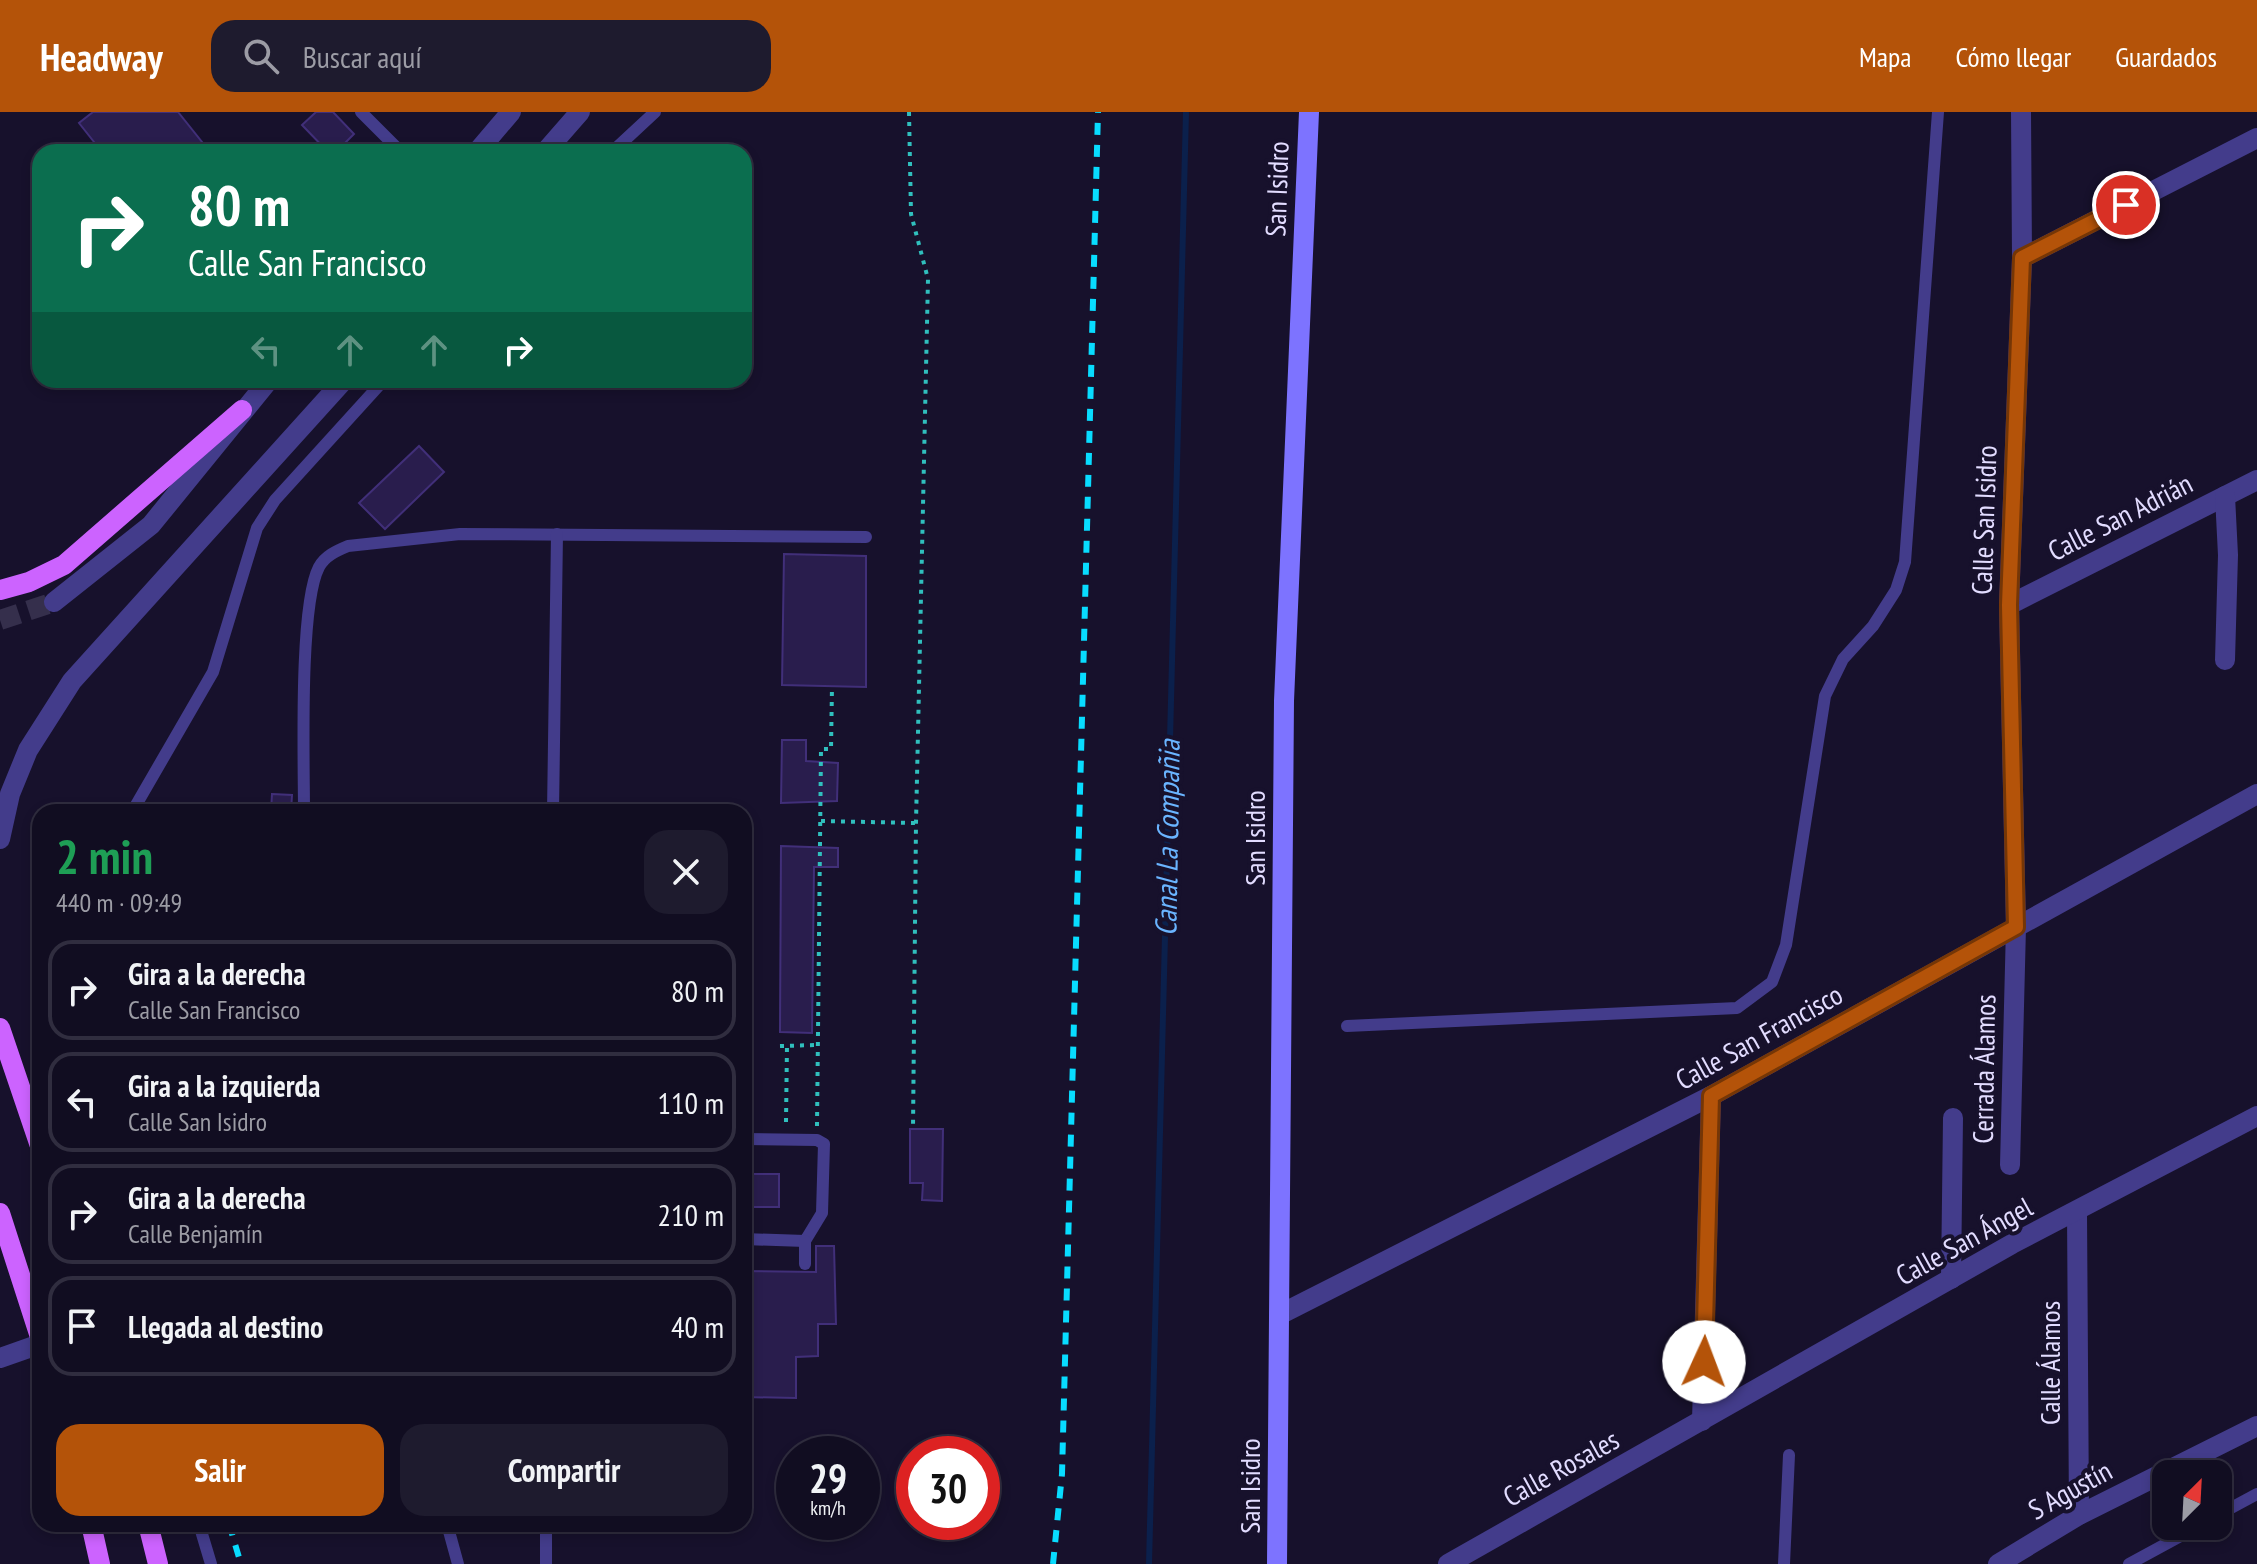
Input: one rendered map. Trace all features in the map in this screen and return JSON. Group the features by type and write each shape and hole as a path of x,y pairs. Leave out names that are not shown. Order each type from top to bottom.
{"main road":[{"name":"San Isidro","path":"1277,1564 1284,701 1309,112"},
{"path":"0,590 29,582 64,565 242,410"},
{"path":"0,1028 32,1122"},
{"path":"0,1213 32,1312"},
{"path":"93,1532 100,1564"},
{"path":"150,1532 158,1564"}],"street":[{"path":"484,144 511,112"},
{"path":"552,144 580,112"},
{"name":"Calle San Isidro","path":"2016,927 2009,605 2022,258 2021,112"},
{"path":"2022,258 2257,138"},
{"path":"54,602 151,525 262,388"},
{"path":"0,839 10,794 28,750 64,692 337,388"},
{"name":"Calle San Adrián","path":"2009,605 2257,480"},
{"path":"2225,496 2228,555 2225,660"},
{"name":"Calle San Francisco","path":"1279,1315 1711,1096 2257,794"},
{"name":"Cerrada Álamos","path":"2010,1165 2016,927"},
{"path":"1702,1421 1711,1096"},
{"name":"Calle San Ángel","path":"1702,1421 1951,1279 2257,1116"},
{"path":"1951,1279 1953,1118"},
{"name":"Calle Álamos","path":"2077,1212 2079,1515"},
{"path":"0,1358 32,1347"},
{"name":"Calle Rosales","path":"1448,1564 1702,1421"},
{"name":"S Agustín","path":"1998,1564 2079,1515 2257,1426"}],"lane":[{"path":"361,112 393,144"},
{"path":"621,144 655,112"},
{"path":"1347,1026 1737,1008 1772,982 1786,945 1825,696 1843,659 1873,626 1896,590 1905,562 1938,112"},
{"path":"137,804 213,672 236,607 239,579 257,528 275,500 377,388"},
{"path":"304,804 309,608 320,565 332,552 348,546 460,534 866,537"},
{"path":"553,804 557,534"},
{"path":"752,1139 817,1140 824,1144 822,1213 805,1241 805,1264"},
{"path":"752,1239 805,1241"},
{"path":"1784,1564 1789,1455"},
{"path":"2232,1507 2257,1494"},
{"path":"201,1532 211,1564"},
{"path":"449,1532 458,1564"},
{"path":"546,1532 546,1564"},
{"path":"2129,1564 2173,1540"}],"path":[{"path":"909,112 911,214 928,279 913,1129"},
{"path":"817,1140 821,749 831,749 832,686"},
{"path":"821,821 916,823"},
{"path":"786,1122 787,1045"},
{"path":"780,1046 818,1045"}],"building":[{"path":"93,112 178,112 204,144 96,144 79,123"},
{"path":"316,112 333,112 354,134 344,144 320,144 302,125"},
{"path":"419,446 444,472 385,529 359,503"},
{"path":"784,554 866,556 866,687 782,685"},
{"path":"782,740 806,740 806,761 838,763 837,801 781,803"},
{"path":"272,794 292,795 291,804 271,804"},
{"path":"781,846 838,848 838,867 814,867 812,1033 780,1032"},
{"path":"910,1129 943,1129 942,1201 922,1200 923,1183 910,1183"},
{"path":"752,1174 779,1174 779,1207 752,1207"},
{"path":"816,1246 834,1246 836,1324 818,1324 818,1356 796,1357 796,1398 752,1397 752,1271 816,1272"}],"waterway":[{"name":"Canal La Compañia","path":"1149,1564 1186,112"}],"tunnel":[{"path":"0,620 54,602"}],"railway":[{"path":"1053,1564 1062,1474 1098,112"},
{"path":"231,1532 241,1564"}],"route":[{"path":"1704,1362 1711,1096 2016,927 2009,605 2022,258 2126,205"}]}
